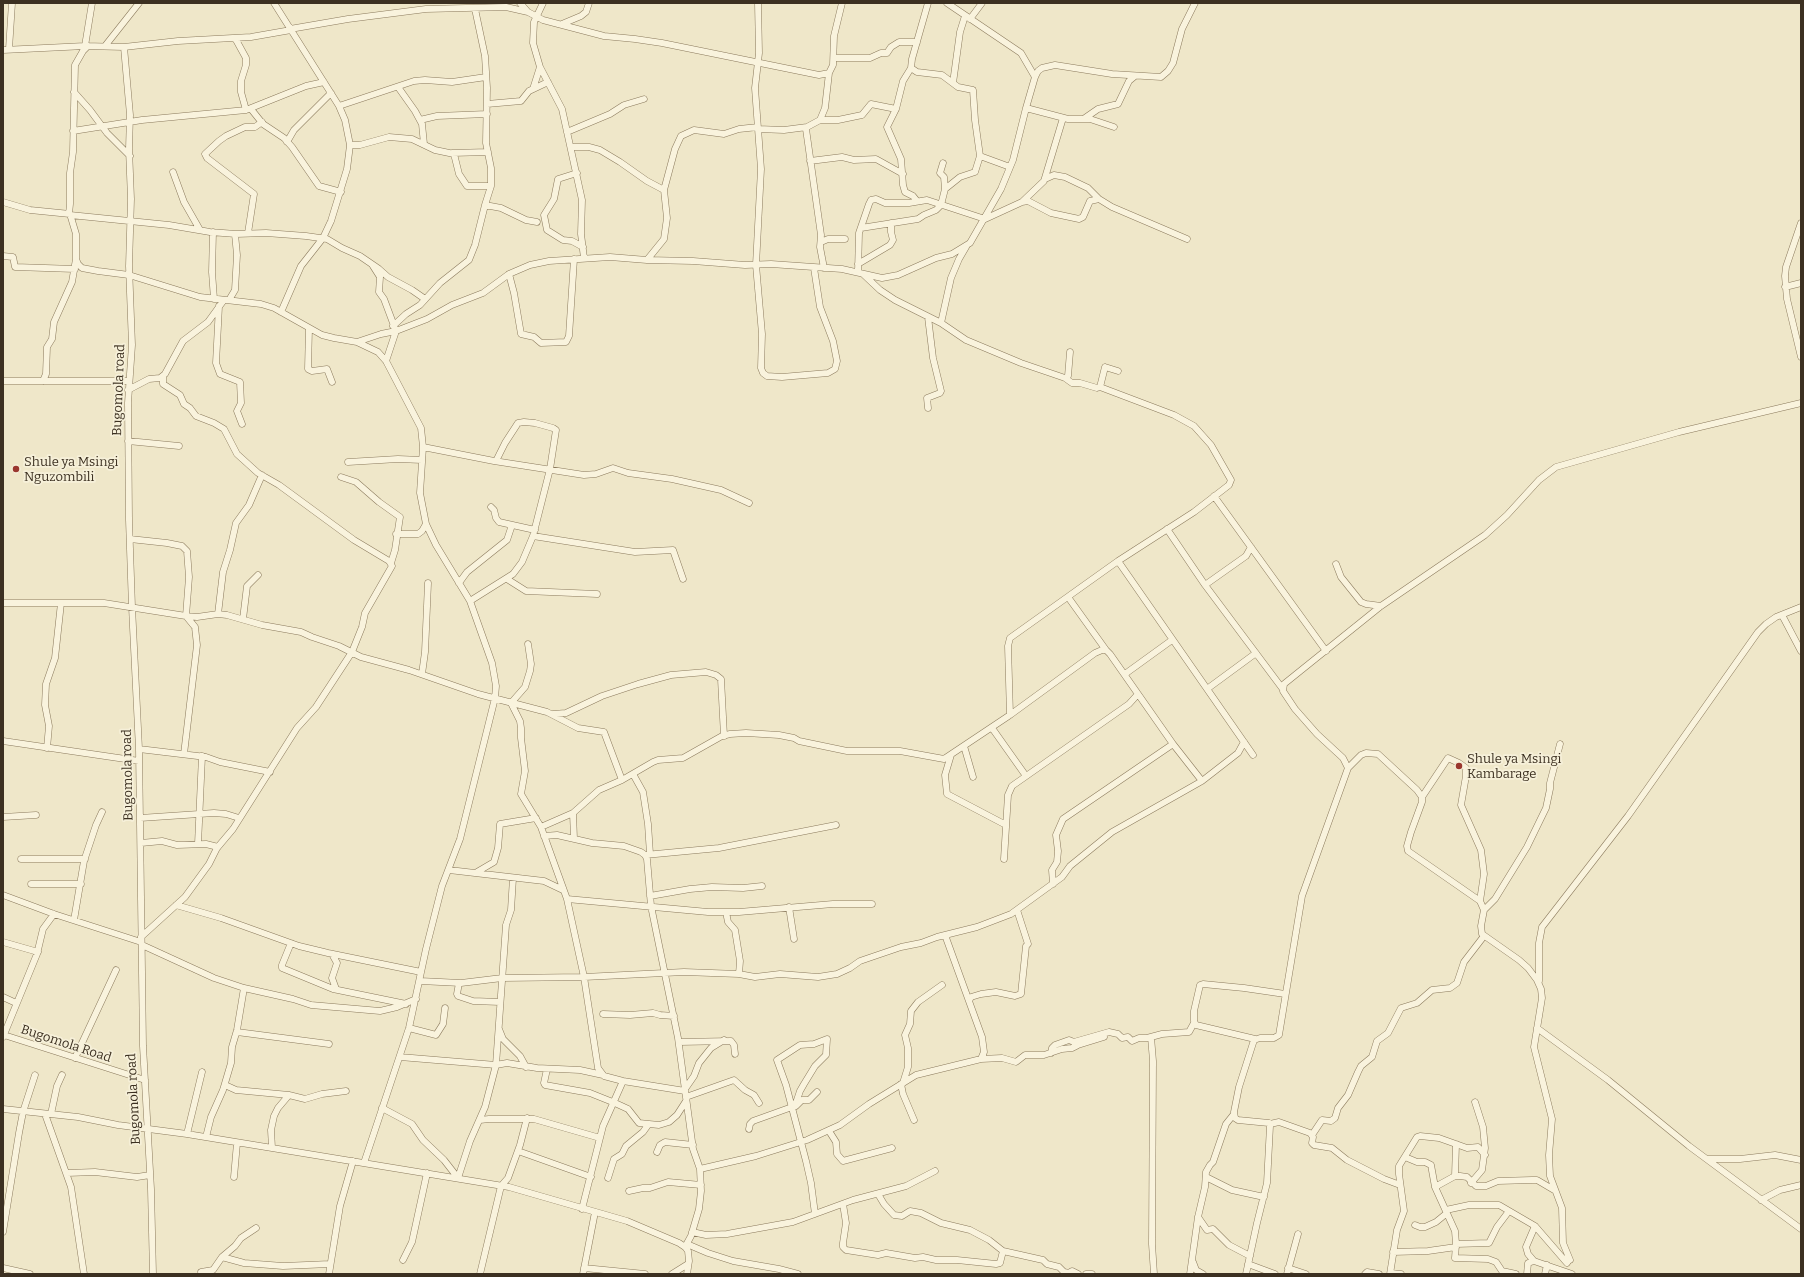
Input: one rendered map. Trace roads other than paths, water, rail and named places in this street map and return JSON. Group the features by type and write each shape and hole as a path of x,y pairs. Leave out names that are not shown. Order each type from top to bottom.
{"street":[{"path":"12,3 6,50 86,46 124,46 235,38 291,30 348,18 446,6 475,9 506,7 528,12"},
{"path":"43,381 46,374 47,349 52,339 54,322 72,282 76,259 76,234 69,214 70,173 73,152 75,65 86,46 92,3"},
{"path":"105,46 139,3"},
{"path":"274,3 339,106 345,120 350,145 347,169 331,221 323,238 301,266 281,312"},
{"path":"520,3 528,12 536,17 604,36 641,40 819,75 829,73"},
{"path":"543,3 536,17 533,43 540,67 555,92 562,109 582,200 581,234 584,258"},
{"path":"562,24 581,16 586,12 589,3"},
{"path":"758,3 758,63 755,88 761,169 756,265 762,334 761,368 765,375 773,377 828,373 835,370 837,361 833,341 820,306 814,268"},
{"path":"820,120 827,101 829,73 833,65 834,58 833,44 842,3"},
{"path":"917,201 913,196 905,192 901,159 887,126 896,109 903,81 912,68 912,59 928,3"},
{"path":"947,3 1021,53 1035,77"},
{"path":"953,83 960,32 968,18 982,3"},
{"path":"941,323 951,278 959,258 977,233 1001,189 1010,167 1035,77 1042,68 1055,65 1135,76 1161,77 1168,72 1173,63 1182,29 1195,3"},
{"path":"386,361 394,329 406,314 420,305 440,283 469,260 475,246 484,205 491,186 491,168 486,143 487,104 485,56 475,9"},
{"path":"235,38 247,62 241,81 241,92 248,109 287,142 319,186 341,192"},
{"path":"834,58 870,58 881,53 887,54 892,46 899,42 917,42"},
{"name":"Bugomola road","path":"124,46 130,123 131,221 129,275 132,345 128,390 130,539 139,749 143,1046 150,1175 153,1274"},
{"path":"487,104 521,101 532,89 540,67"},
{"path":"912,68 917,72 942,75 961,88 973,90 974,120 980,156 975,172 960,177 945,189"},
{"path":"339,106 414,82 426,80 452,82 486,76"},
{"path":"1085,118 1098,110 1118,104 1129,81 1135,76"},
{"path":"73,131 154,119 248,109 306,86 324,82"},
{"path":"532,89 548,82"},
{"path":"398,87 420,120 423,129 424,144"},
{"path":"74,92 90,110 102,127 130,156"},
{"path":"287,142 294,130 331,93"},
{"path":"567,132 610,114 624,105 644,99"},
{"path":"647,260 664,239 667,217 664,190 675,149 681,136 694,130 724,134 739,130 758,128 784,130 807,127 820,120 838,120 862,115 872,104 896,109"},
{"path":"1026,108 1063,118 1085,118 1114,127"},
{"path":"420,120 437,116 487,114"},
{"path":"1045,179 1063,118"},
{"path":"248,233 254,194 207,158 205,154 226,136 246,126 255,127 262,122"},
{"path":"807,127 810,162 821,242 820,247 824,268"},
{"path":"350,145 360,145 392,137 408,138 435,150 452,153 488,152"},
{"path":"571,147 589,147 600,150 620,162 650,184 664,190"},
{"path":"452,153 455,158 459,174 465,185 491,186"},
{"path":"980,156 1010,167"},
{"path":"810,162 845,157 854,160 876,159 903,174"},
{"path":"861,228 919,219 936,210 940,205 945,189 944,177 940,173 943,163"},
{"path":"173,172 184,202 200,230"},
{"path":"577,173 557,180 554,199 544,215 547,230 563,240 572,241 583,247"},
{"path":"1022,202 1045,179 1054,175 1065,177 1088,188 1099,199 1112,207 1186,239"},
{"path":"1010,715 1009,640 1118,561 1168,529 1214,496 1229,485 1231,478 1211,445 1200,431 1174,415 1100,387 1096,388 1080,383 1072,383 1064,378 975,345 941,323 888,295 860,272 858,264 858,241 869,204 873,199 878,199 884,203 909,203 927,200 985,218 1022,202 1028,201 1051,213 1079,219 1083,217 1090,201 1099,199"},
{"path":"3,202 30,210 169,225 213,232 323,238 331,241 338,247 357,254 372,263 388,277 425,299"},
{"path":"484,205 500,208 526,220 537,222"},
{"path":"858,264 890,245 893,240 891,223"},
{"path":"1801,223 1786,267 1785,287 1789,314 1801,357"},
{"path":"213,232 212,272 214,299"},
{"path":"235,234 237,255 235,288 205,325 183,341 163,376 163,384 180,395 184,404 190,408 196,416 214,423 224,429 237,454 262,475 279,485 354,540 391,563"},
{"path":"821,242 828,239 845,239"},
{"path":"357,342 427,319 452,305 475,297 509,274 537,263 584,258 673,260 824,268 860,272 878,278 898,275 936,258 952,254 967,246"},
{"path":"3,256 13,257 16,268 74,269"},
{"path":"76,259 82,268 129,275 187,294 214,299 262,304 281,312 308,328 334,338 357,342 378,352 386,361 417,420 422,434 423,447 420,493 426,524 436,545 470,601 496,677 495,698 460,839 442,886 409,1028 364,1163"},
{"path":"509,274 522,334 534,337 541,344 566,342 569,336 574,259"},
{"path":"372,263 380,277 378,290 384,299 394,329"},
{"path":"1785,287 1801,283"},
{"path":"220,306 216,363 220,374 237,379 240,382 241,404 237,411 242,424"},
{"path":"928,317 934,363 941,391 940,394 927,398 928,408"},
{"path":"308,328 308,369 312,371 326,369 332,382"},
{"path":"1064,378 1069,374 1070,352"},
{"path":"1100,387 1105,367 1118,371"},
{"path":"128,390 150,379 163,376"},
{"path":"3,381 129,381"},
{"path":"1282,688 1284,684 1381,606 1485,535 1508,515 1539,480 1556,467 1680,432 1801,404"},
{"path":"470,601 507,579 522,562 534,533 550,469 556,430 535,423 524,422 518,424 505,442 496,461"},
{"path":"128,441 179,446"},
{"path":"423,447 496,461 590,475 613,468 628,473 672,479 721,490 750,503"},
{"path":"348,462 398,459 422,460"},
{"path":"218,614 223,572 236,523 249,505 262,475"},
{"path":"141,941 185,897 270,772 297,728 316,707 352,652 360,633 365,613 391,570 399,516 379,502 356,482 341,477"},
{"path":"1214,496 1326,651"},
{"path":"490,507 494,510 498,522 512,525 534,533 635,552 672,550 684,579"},
{"path":"396,534 418,534 422,531 426,524"},
{"path":"459,583 467,572 507,540 512,525"},
{"path":"1168,529 1205,585 1282,688 1283,692 1295,709 1317,734 1343,758 1348,768"},
{"path":"130,539 167,543 186,549 189,577 186,616 195,627 197,645 184,754"},
{"path":"1205,585 1246,556 1252,547"},
{"path":"1118,561 1253,755"},
{"path":"1336,564 1341,577 1360,602 1381,606"},
{"path":"243,619 247,586 258,575"},
{"path":"507,579 525,591 597,594"},
{"path":"422,674 426,643 428,583"},
{"path":"1068,597 1125,674 1173,744 1202,781"},
{"path":"3,603 104,604 132,607 149,612 197,617 218,614 243,619 262,625 302,632 361,657 422,674 465,690 553,714 578,728 604,732 622,780"},
{"path":"47,748 49,726 45,705 46,684 55,658 61,603"},
{"path":"1415,1224 1420,1227 1425,1227 1436,1222 1446,1212 1461,1206 1499,1205 1534,1226 1568,1262 1562,1243 1562,1208 1554,1190 1549,1166 1552,1120 1534,1047 1542,998 1539,983 1539,943 1542,926 1628,816 1758,632 1766,624 1801,607"},
{"path":"1782,615 1801,651"},
{"path":"1125,674 1172,640"},
{"path":"511,703 525,687 531,668 528,644"},
{"path":"541,827 573,812 599,790 622,780 657,760 684,757 724,736 746,733 779,735 794,738 799,741 847,751 900,751 941,759 952,755 992,728 1095,653 1106,650"},
{"path":"1207,689 1256,654"},
{"path":"553,714 566,713 602,696 638,684 672,675 706,672 716,675 721,679 724,736"},
{"path":"1004,859 1008,795 1012,786 1129,704 1138,694"},
{"path":"511,703 520,721 521,728 520,738 525,771 521,796 541,827 567,899 584,977 595,1059 598,1068 603,1075"},
{"path":"992,728 1026,776"},
{"path":"3,740 139,761"},
{"path":"420,981 459,983 502,978 584,977 684,972 755,976 780,974 820,977 838,973 850,968 860,961 901,947 982,926 1017,910 1065,875 1069,867 1085,852 1112,832 1202,781 1238,753 1244,742"},
{"path":"1053,884 1052,870 1056,862 1058,851 1056,835 1063,819 1173,744"},
{"path":"1539,983 1528,968 1484,936 1481,926 1484,910 1498,896 1546,808 1550,783 1560,744"},
{"path":"964,746 973,776"},
{"path":"139,749 202,756 227,764 270,772"},
{"path":"1194,1023 1197,1026 1255,1039 1274,1038 1279,1035 1302,896 1348,768 1361,755 1372,752 1378,754 1417,790 1422,797"},
{"path":"952,755 945,775 947,794 1006,825"},
{"path":"198,844 202,756"},
{"path":"1480,902 1484,874 1480,850 1461,805 1466,768 1460,762 1448,758 1422,797 1420,808 1407,846 1408,851 1480,902 1484,910"},
{"path":"633,774 643,792 648,824 647,854 651,906 679,1042 692,1145 700,1169 701,1185 699,1209 692,1232 686,1245 688,1256 686,1274"},
{"path":"74,920 85,858 102,812"},
{"path":"573,812 574,839"},
{"path":"140,818 221,813 239,818"},
{"path":"3,817 36,815"},
{"path":"477,872 494,862 498,848 500,824 536,818"},
{"path":"544,836 557,835 592,843 624,846 647,854 719,848 836,825"},
{"path":"141,843 162,841 174,844 206,844 218,847"},
{"path":"21,860 85,858"},
{"path":"449,870 547,881 563,890"},
{"path":"458,1178 470,1141 480,1120 496,1065 506,925 511,910 513,878"},
{"path":"31,884 81,884"},
{"path":"650,896 712,887 743,888 762,886"},
{"path":"3,895 54,914 141,941 214,978 244,988 316,1005 380,1011 389,1010 416,999"},
{"path":"567,899 627,906 651,906 666,909 726,912 833,904 872,904"},
{"path":"176,905 217,917 291,943 332,954 421,972"},
{"path":"789,907 794,939"},
{"path":"969,1001 971,997 996,992 1015,996 1021,994 1026,946 1028,943 1017,910"},
{"path":"726,912 728,922 735,930 740,961 739,974"},
{"path":"3,1036 38,952 43,929 54,914"},
{"path":"945,935 984,1048 984,1055 981,1059"},
{"path":"1400,1185 1378,1176 1348,1160 1332,1148 1314,1145 1312,1135 1322,1120 1331,1121 1335,1118 1338,1108 1348,1095 1361,1066 1372,1057 1377,1041 1388,1033 1401,1008 1420,1002 1432,990 1450,988 1457,983 1463,964 1484,936"},
{"path":"3,942 38,952"},
{"path":"291,943 282,968 336,990 406,1004"},
{"path":"332,954 337,963 332,978 336,990"},
{"path":"75,1058 116,970"},
{"path":"459,983 458,996 473,1001 500,1002"},
{"path":"700,1169 756,1156 801,1142 829,1131 902,1083 920,1074 981,1059 1002,1058 1016,1062 1025,1055 1044,1055 1062,1049 1065,1050 1073,1048 1078,1045 1117,1034 1122,1038 1128,1038 1131,1041 1162,1034 1190,1032 1194,1023 1194,1012 1199,990 1202,984 1285,994"},
{"path":"914,1120 903,1094 902,1083 908,1065 908,1048 905,1035 910,1024 911,1011 918,1002 942,985"},
{"path":"206,1137 211,1117 231,1063 232,1047 237,1032 244,988"},
{"path":"3,997 16,1003"},
{"path":"409,1028 436,1035 443,1024 445,1008"},
{"path":"604,1014 630,1015 653,1012 660,1015 674,1016"},
{"path":"498,1026 503,1038 520,1056 526,1067"},
{"path":"1537,1028 1608,1080 1648,1114 1760,1200 1801,1229"},
{"path":"237,1032 329,1044"},
{"name":"Bugomola Road","path":"3,1036 145,1080"},
{"path":"1151,1037 1153,1061 1152,1244 1154,1274"},
{"path":"793,1108 804,1084 815,1066 826,1056 827,1039 814,1044 800,1045 778,1060 793,1108 811,1183 815,1214"},
{"path":"1190,1274 1206,1172 1214,1160 1226,1124 1234,1114 1245,1067 1255,1039"},
{"path":"679,1042 724,1040 733,1042 735,1054"},
{"path":"547,1069 544,1081 545,1085 590,1093 615,1102 628,1110 639,1123 659,1125 669,1122 676,1116 699,1063 711,1048 724,1040"},
{"path":"400,1058 496,1065 507,1063 526,1067 580,1070 685,1095 734,1080 744,1090 754,1095 759,1103"},
{"path":"187,1134 202,1072"},
{"path":"3,1232 14,1157 23,1112 35,1075"},
{"path":"62,1075 48,1114 67,1173 73,1199 77,1237 84,1274"},
{"path":"582,1209 606,1119 615,1102 623,1081"},
{"path":"224,1085 236,1090 289,1095 307,1100 322,1094 346,1091"},
{"path":"750,1129 750,1124 753,1121 793,1108 801,1101 810,1100 817,1092"},
{"path":"272,1148 271,1130 274,1116 278,1108 289,1095"},
{"path":"1471,1183 1482,1170 1485,1155 1485,1136 1475,1102"},
{"path":"382,1108 412,1124 422,1140 444,1160 458,1178"},
{"name":"Bugomola Road","path":"3,1109 78,1117 501,1186 544,1197 643,1227 686,1245 733,1261 778,1268 798,1274"},
{"path":"1234,1114 1238,1120 1270,1124 1276,1122 1290,1125 1312,1135"},
{"path":"480,1120 527,1118 543,1121 600,1138"},
{"path":"480,1274 501,1186 508,1178 518,1151 527,1118"},
{"path":"1246,1274 1264,1197 1269,1165 1270,1124"},
{"path":"608,1178 614,1159 622,1154 626,1146 648,1125"},
{"path":"829,1131 836,1142 837,1154 843,1161 892,1148"},
{"path":"1401,1274 1390,1273 1396,1230 1404,1211 1399,1166 1418,1136 1438,1138 1467,1148 1478,1147 1485,1155"},
{"path":"657,1152 660,1145 665,1142 692,1145"},
{"path":"234,1177 237,1143"},
{"path":"1455,1176 1456,1144"},
{"path":"518,1151 591,1177"},
{"path":"1707,1159 1775,1155 1801,1160"},
{"path":"1405,1157 1417,1162 1430,1164 1435,1187 1455,1231 1456,1245 1454,1256 1456,1258 1488,1259 1496,1262 1502,1271 1516,1274"},
{"path":"329,1274 340,1206 353,1161"},
{"path":"67,1173 95,1172 137,1176 150,1175"},
{"path":"692,1232 708,1235 740,1233 793,1222 843,1204 906,1186 935,1172"},
{"path":"403,1260 412,1242 427,1173"},
{"path":"1478,1175 1483,1176 1482,1186"},
{"path":"1435,1187 1455,1176 1467,1177 1471,1183 1476,1186 1482,1186 1498,1181 1537,1180 1554,1190"},
{"path":"1206,1177 1232,1190 1264,1197"},
{"path":"629,1191 650,1188 670,1182 701,1185"},
{"path":"1760,1200 1774,1193 1801,1185"},
{"path":"878,1194 884,1204 894,1215 902,1216 910,1211 921,1213 941,1223 970,1230 988,1240 1003,1252 1043,1260 1047,1264 1059,1267 1064,1272 1069,1273 1073,1271 1078,1274"},
{"path":"843,1204 846,1223 843,1247 846,1250 878,1255 886,1253 915,1258 924,1257 936,1260 958,1260 996,1264 1000,1263 1003,1252"},
{"path":"1393,1252 1424,1252 1456,1245 1489,1244 1497,1227 1509,1211"},
{"path":"595,1212 583,1271 645,1274"},
{"path":"1198,1217 1207,1230 1213,1229 1229,1245 1250,1256"},
{"path":"1534,1226 1526,1247 1528,1254 1534,1261 1572,1274"},
{"path":"201,1272 213,1270 222,1257 234,1247 242,1237 256,1228"},
{"path":"1298,1234 1288,1271 1306,1274"},
{"path":"222,1257 244,1263 284,1266 330,1264"},
{"path":"1192,1260 1196,1270 1203,1274"},
{"path":"1527,1274 1528,1263 1534,1261"},
{"path":"672,1274 688,1264"},
{"path":"1248,1264 1274,1274"},
{"path":"1545,1274 1547,1265"},
{"path":"3,1268 30,1274"},
{"path":"1365,1274 1367,1272 1379,1274"},
{"path":"1086,1274 1092,1274"}],"place":[{"name":"Shule ya Msingi Nguzombili","path":"16,469"},
{"name":"Shule ya Msingi Kambarage","path":"1459,766"}]}
